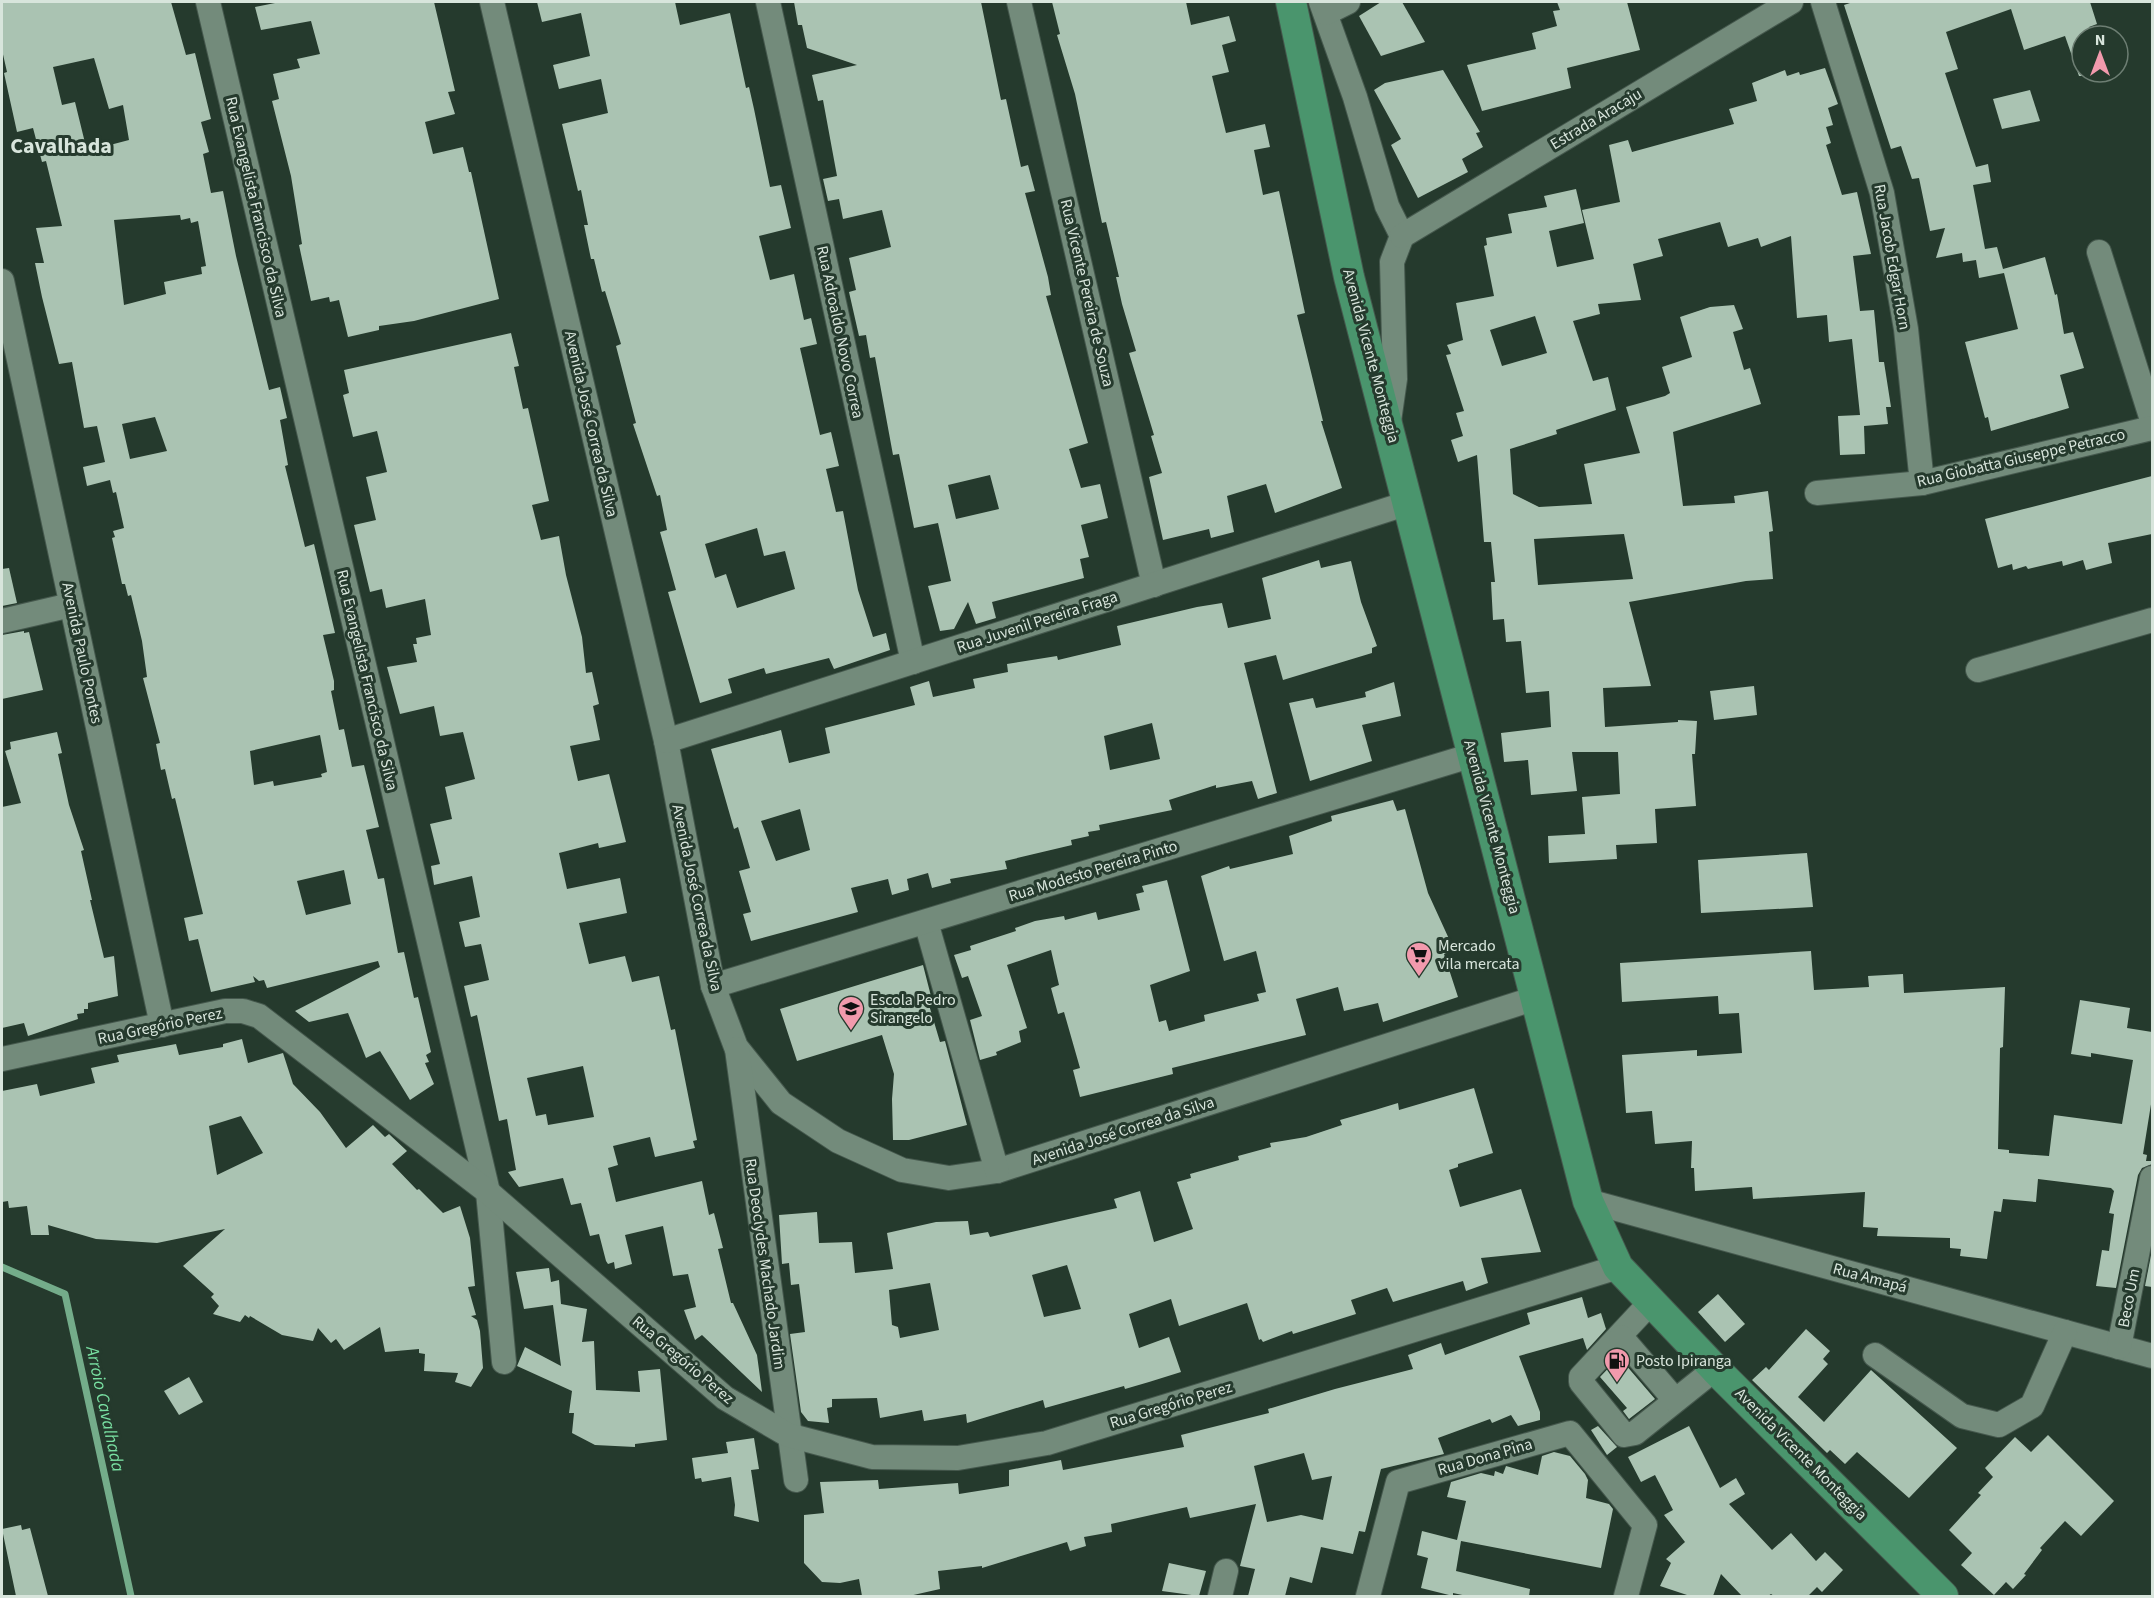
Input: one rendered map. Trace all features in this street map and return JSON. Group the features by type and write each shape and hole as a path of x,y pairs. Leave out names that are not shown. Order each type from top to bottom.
{"main road":[{"name":"Avenida Vicente Monteggia","path":"1291,2 1349,277 1389,424 1588,1201 1618,1267 1715,1369 1943,1596"}],"street":[{"name":"Rua Evangelista Francisco da Silva","path":"208,2 488,1192 504,1362"},
{"name":"Avenida José Correa da Silva","path":"492,2 666,741 713,986 736,1047 781,1102 838,1141 902,1170 949,1178 997,1171 1536,998"},
{"name":"Rua Adroaldo Novo Correa","path":"768,2 913,662"},
{"name":"Rua Vicente Pereira de Souza","path":"1019,2 1154,585"},
{"path":"1348,2 1323,7 1378,169 1387,206 1402,237 1392,262 1395,379 1389,424"},
{"name":"Estrada Aracaju","path":"1402,237 1791,2"},
{"name":"Rua Jacob Edgar Horn","path":"1823,2 1882,193 1906,329 1922,483"},
{"path":"2099,252 2152,420"},
{"name":"Avenida Paulo Pontes","path":"2,281 162,1025"},
{"name":"Rua Giobatta Giuseppe Petracco","path":"1817,493 1922,483 2152,428"},
{"name":"Rua Juvenil Pereira Fraga","path":"666,741 1408,503"},
{"path":"2,621 71,605"},
{"path":"1978,670 2152,620"},
{"name":"Rua Modesto Pereira Pinto","path":"713,986 1473,755"},
{"path":"926,922 997,1171"},
{"name":"Rua Gregório Perez","path":"2,1059 225,1011 243,1011 259,1016 272,1023 488,1192 725,1398 788,1435 872,1457 958,1458 1047,1443 1618,1267"},
{"name":"Rua Deoclydes Machado Jardim","path":"736,1047 796,1480"},
{"name":"Beco Um","path":"2120,1347 2152,1178"},
{"name":"Rua Amapá","path":"1588,1201 2152,1356"},
{"path":"1651,1302 1621,1337 1583,1372 1581,1382 1624,1435 1635,1433 1715,1369"},
{"path":"1875,1355 1962,1416 1999,1425 2032,1406 2065,1332"},
{"path":"1621,1337 1675,1400"},
{"name":"Rua Dona Pina","path":"1368,1596 1398,1482 1570,1433 1646,1525 1626,1596"},
{"path":"1220,1596 1226,1571"}],"building":[{"path":"2,2 171,2 186,55 195,53 211,119 201,122 209,152 203,154 211,193 223,191 236,256 269,390 280,387 287,418 280,420 288,465 285,466 305,547 314,544 335,633 323,635 334,681 334,690 331,691 339,730 344,729 352,767 364,765 379,827 366,830 378,879 384,878 398,953 404,952 414,998 418,997 431,1052 426,1055 429,1062 425,1063 434,1084 410,1100 380,1051 366,1058 348,1013 309,1022 295,1011 380,967 378,961 267,988 264,980 259,981 253,976 255,982 211,992 198,939 189,941 184,918 203,914 175,798 172,799 165,769 161,770 156,744 160,743 143,678 147,677 142,641 131,595 128,596 125,584 122,584 112,538 115,537 113,531 124,528 116,492 113,493 110,480 87,486 83,467 105,462 97,426 84,428 72,362 59,364 35,263 44,263 36,228 62,226 46,161 42,162 33,128 17,132 4,73 7,72 2,50","holes":["94,58 109,109 123,105 129,140 87,151 75,102 62,105 53,67","180,215 181,220 190,218 191,223 198,221 206,266 201,267 202,274 164,282 166,294 124,305 114,220","155,417 167,451 130,459 122,424","320,735 327,772 321,774 322,777 274,786 273,781 254,785 250,751","344,870 351,904 306,915 297,881"]},
{"path":"280,2 434,2 455,91 448,92 455,114 425,122 433,154 463,147 469,172 471,172 499,299 414,321 379,326 379,330 348,337 339,300 330,302 329,297 311,301 299,245 302,244 291,176 272,101 279,99 273,74 300,68 297,59 320,54 311,21 261,30 255,7"},
{"path":"537,2 675,2 680,25 730,13 746,88 749,87 770,187 781,185 791,228 759,236 770,280 794,274 804,320 811,318 817,344 800,348 820,435 831,432 839,466 826,469 836,512 843,511 858,590 873,637 886,633 890,650 834,669 829,658 766,674 764,668 728,679 732,693 700,703 668,592 676,590 660,532 667,530 660,495 657,496 633,424 636,423 616,346 621,344 605,291 602,292 594,259 591,259 584,225 588,225 581,190 578,191 562,124 608,113 601,79 559,89 553,65 590,56 581,13 542,22","holes":["757,528 764,556 785,551 795,589 737,608 726,574 715,578 705,544"]},
{"path":"794,2 981,2 1001,100 1006,99 1021,167 1028,165 1035,191 1025,193 1048,277 1051,295 1046,296 1088,443 1069,449 1081,488 1100,484 1108,518 1081,525 1089,557 1080,559 1084,578 992,602 996,618 976,624 968,602 954,629 940,631 928,586 951,581 938,523 914,528 899,454 893,455 875,357 870,358 866,335 859,336 849,292 856,290 849,258 891,247 882,210 843,219 839,199 828,201 823,179 837,176 823,100 818,101 812,75 857,65 807,48 802,25 798,25","holes":["990,475 999,509 956,519 948,485"]},
{"path":"1052,2 1186,2 1191,25 1229,16 1236,41 1222,45 1229,72 1212,76 1226,133 1265,124 1270,147 1254,150 1263,195 1279,191 1305,313 1297,315 1323,421 1321,421 1342,488 1275,513 1266,484 1227,496 1234,532 1211,538 1209,529 1163,540 1149,477 1162,473 1151,436 1154,435 1129,353 1136,351 1122,304 1116,277 1119,277 1106,222 1102,223 1075,94 1057,35 1060,34"},
{"path":"1381,2 1402,2 1425,42 1381,56 1359,16"},
{"path":"1557,2 1627,2 1640,50 1567,68 1571,88 1482,111 1467,65 1536,49 1532,33 1557,26 1553,11 1560,10"},
{"path":"1853,2 2090,2 2097,24 2070,24 2070,50 2065,36 2024,50 2011,9 1946,32 1958,69 1945,73 1976,167 1988,164 1991,182 1973,185 1985,249 1997,247 2003,269 2045,257 2055,295 2057,294 2064,334 2073,332 2084,368 2060,375 2069,408 1991,431 1988,417 1985,418 1965,342 2018,329 2004,273 1979,278 1976,260 1963,262 1962,253 1936,258 1945,228 1930,231 1919,178 1912,179 1901,146 1891,149 1844,5"},
{"path":"1825,68 1838,104 1828,108 1833,125 1826,127 1831,143 1826,145 1842,195 1857,192 1871,254 1853,256 1860,311 1874,310 1879,362 1884,362 1891,407 1886,407 1888,424 1864,426 1865,454 1840,455 1838,416 1860,415 1852,339 1829,342 1827,315 1797,318 1791,236 1761,247 1758,238 1728,247 1720,222 1658,239 1663,256 1633,264 1641,300 1598,304 1600,314 1573,321 1593,381 1608,377 1616,410 1556,430 1557,434 1510,449 1513,494 1539,507 1592,504 1584,464 1640,453 1626,407 1670,393 1662,367 1692,357 1680,317 1710,307 1734,305 1743,329 1733,332 1744,370 1750,368 1761,404 1673,432 1683,506 1735,503 1734,496 1768,491 1773,531 1769,532 1773,579 1746,581 1629,602 1651,686 1603,688 1605,727 1678,722 1678,720 1697,721 1695,754 1692,754 1696,806 1655,809 1657,843 1616,845 1617,859 1549,863 1548,836 1585,834 1582,797 1620,794 1618,752 1572,752 1577,791 1531,795 1528,760 1504,762 1501,733 1551,727 1549,691 1526,693 1521,641 1506,642 1504,619 1493,620 1491,582 1495,582 1491,542 1484,542 1477,455 1458,462 1451,440 1463,436 1456,413 1464,411 1446,355 1451,354 1447,345 1463,340 1456,303 1494,296 1484,246 1487,245 1486,238 1512,233 1508,214 1547,207 1544,196 1576,189 1584,223 1549,231 1557,267 1594,259 1582,210 1620,202 1609,145 1628,140 1632,152 1734,124 1729,109 1757,101 1752,83 1785,70 1787,76 1799,72 1800,75","holes":["1535,316 1547,353 1502,366 1490,330","1624,534 1633,579 1538,585 1534,539"]},
{"path":"1443,70 1480,132 1476,133 1483,147 1462,159 1468,172 1418,198 1391,145 1401,139 1374,90 1385,83"},
{"path":"2030,90 2040,121 2002,129 1993,99"},
{"path":"511,333 519,366 514,367 523,409 528,408 549,501 532,505 541,540 559,536 566,575 582,637 586,673 592,672 599,704 593,706 600,740 570,746 578,781 609,774 626,842 599,848 598,843 559,853 567,889 620,878 627,913 579,923 589,964 625,956 632,982 659,976 671,1030 675,1029 697,1140 693,1141 695,1148 655,1157 650,1137 613,1146 618,1165 608,1168 616,1202 702,1181 709,1215 714,1213 723,1248 718,1249 731,1303 757,1355 762,1392 702,1335 695,1340 684,1310 696,1307 688,1274 673,1276 663,1226 625,1235 632,1264 615,1269 614,1262 608,1264 606,1261 599,1234 590,1236 581,1203 571,1205 563,1178 519,1187 508,1172 516,1170 507,1119 499,1121 477,1015 471,1017 464,986 489,980 481,944 465,947 459,922 480,917 472,876 434,885 431,866 440,864 430,824 452,819 445,787 475,779 463,732 440,736 434,706 400,714 387,667 417,662 413,644 417,644 416,638 431,635 425,599 386,608 382,589 370,592 354,525 376,520 366,477 387,472 377,431 353,437 343,395 349,393 344,370","holes":["583,1066 594,1117 548,1125 546,1114 536,1116 527,1078"]},
{"path":"2152,476 2152,534 2108,543 2112,563 2086,570 2083,560 2063,566 2062,561 2028,569 2026,566 2013,570 2012,564 1998,568 1985,519"},
{"path":"1319,560 1321,568 1351,561 1361,602 1377,646 1372,648 1372,653 1283,680 1276,655 1244,663 1277,793 1258,799 1252,781 1216,788 1216,785 1169,800 1172,810 1099,825 1100,830 1088,832 1089,836 1071,840 1072,845 1005,861 1007,869 950,879 951,883 932,888 928,873 907,879 909,890 892,895 888,879 851,888 858,912 751,941 743,914 751,912 739,871 750,868 738,827 734,829 711,749 781,730 789,763 830,753 825,728 915,705 910,687 929,681 933,697 975,688 973,679 1008,672 1007,664 1057,656 1058,660 1121,645 1117,626 1197,607 1222,603 1228,628 1271,619 1262,578","holes":["1152,723 1160,759 1110,770 1104,736","800,809 810,850 776,861 761,821"]},
{"path":"9,568 17,603 2,606 2,569"},
{"path":"24,631 24,633 29,632 43,690 2,699 2,635"},
{"path":"1394,682 1401,716 1362,725 1372,761 1310,781 1289,703 1313,698 1316,708 1366,697 1365,692"},
{"path":"1754,686 1757,715 1714,720 1710,691"},
{"path":"57,732 62,753 58,754 69,805 84,850 81,851 92,900 90,900 104,958 114,956 118,996 88,1003 88,1009 84,1009 84,1013 77,1014 78,1019 28,1036 24,1023 2,1028 2,807 21,803 5,751 11,749 10,742"},
{"path":"1393,800 1397,811 1405,809 1428,893 1455,952 1444,954 1458,997 1383,1022 1378,1003 1344,1011 1338,987 1296,999 1306,1035 1172,1068 1173,1074 1080,1097 1073,1070 1080,1068 1064,1012 1058,1014 1051,988 1059,985 1051,950 1007,965 1027,1028 1019,1031 1021,1042 996,1052 997,1055 980,1060 970,1020 982,1016 968,976 962,978 954,955 971,950 970,946 1016,931 1015,928 1035,921 1064,916 1065,920 1096,912 1098,920 1140,910 1136,894 1144,892 1142,886 1167,880 1190,971 1150,985 1159,1022 1166,1020 1169,1031 1205,1021 1204,1015 1259,1001 1257,994 1266,992 1256,951 1224,961 1201,876 1229,866 1230,869 1293,854 1289,836 1332,821 1331,816"},
{"path":"1807,853 1813,907 1701,913 1698,860"},
{"path":"1811,951 1814,990 1869,987 1868,976 1903,974 1904,993 2005,987 2003,1047 2000,1048 1998,1149 2009,1150 2009,1153 2049,1156 2054,1115 2122,1124 2133,1060 2091,1053 2091,1057 2071,1054 2080,1000 2130,1008 2127,1028 2152,1032 2152,1098 2143,1154 2147,1155 2146,1161 2152,1161 2152,1164 2142,1168 2138,1175 2116,1288 2096,1286 2102,1250 2109,1251 2114,1214 2109,1213 2114,1191 2111,1188 2038,1179 2036,1202 2003,1199 2001,1212 1994,1211 1987,1259 1960,1256 1961,1249 1950,1248 1950,1238 1877,1236 1878,1228 1863,1227 1865,1192 1753,1199 1752,1187 1695,1191 1694,1168 1691,1168 1692,1141 1655,1144 1652,1111 1626,1113 1622,1055 1697,1050 1697,1056 1742,1053 1739,1013 1719,1014 1718,996 1622,1002 1620,963"},
{"path":"923,965 933,1004 929,1005 940,1042 945,1041 967,1125 909,1140 893,1140 894,1074 882,1035 797,1061 780,1009"},
{"path":"242,1039 248,1063 283,1053 293,1084 320,1112 346,1148 373,1125 385,1137 389,1134 407,1151 392,1164 417,1190 419,1189 443,1213 460,1206 470,1238 475,1286 468,1287 476,1315 471,1316 477,1320 480,1331 483,1368 471,1387 455,1382 458,1373 424,1371 425,1354 419,1353 419,1349 385,1352 380,1327 344,1350 336,1339 331,1343 318,1328 313,1341 282,1335 250,1316 249,1318 245,1315 240,1322 213,1314 219,1306 211,1297 214,1294 183,1266 225,1229 157,1243 96,1239 48,1225 49,1235 31,1235 27,1206 9,1208 8,1201 2,1202 2,1091 37,1084 40,1096 95,1083 91,1068 119,1062 117,1055 176,1044 179,1055 223,1047 223,1044","holes":["241,1116 263,1153 217,1175 209,1126"]},
{"path":"1474,1088 1493,1153 1458,1164 1458,1167 1449,1170 1460,1207 1521,1189 1541,1252 1481,1258 1488,1283 1466,1291 1463,1281 1393,1302 1387,1288 1351,1300 1356,1314 1293,1334 1292,1331 1263,1342 1259,1340 1247,1303 1179,1326 1171,1299 1129,1314 1139,1348 1169,1337 1181,1372 1125,1389 1124,1386 1045,1408 1043,1400 967,1423 966,1414 924,1421 922,1410 880,1418 877,1398 832,1399 832,1407 827,1408 829,1423 808,1421 801,1412 790,1334 805,1332 799,1284 791,1285 789,1263 782,1264 779,1215 817,1212 819,1243 852,1242 855,1273 893,1269 887,1233 936,1222 968,1221 970,1235 988,1232 990,1237 1117,1208 1114,1199 1140,1191 1154,1242 1193,1229 1177,1182 1191,1178 1190,1174 1239,1160 1238,1156 1271,1147 1270,1143 1306,1137 1342,1125 1340,1120 1398,1103 1399,1110","holes":["1067,1265 1081,1309 1044,1317 1032,1275","930,1283 939,1330 900,1338 898,1327 892,1325 889,1290"]},
{"path":"2152,1250 2152,1287 2145,1286"},
{"path":"549,1268 551,1282 559,1280 561,1304 587,1309 582,1342 594,1341 596,1390 640,1392 638,1371 660,1369 667,1440 635,1444 635,1447 595,1445 572,1433 574,1413 569,1413 572,1391 517,1366 525,1347 561,1366 553,1305 524,1309 516,1272"},
{"path":"1718,1294 1745,1324 1725,1342 1698,1312"},
{"path":"1582,1297 1588,1318 1601,1313 1606,1329 1587,1350 1583,1338 1519,1356 1540,1412 1540,1420 1518,1426 1511,1415 1492,1423 1490,1419 1438,1438 1444,1454 1381,1469 1365,1532 1359,1531 1353,1554 1321,1547 1312,1583 1290,1577 1285,1596 1248,1596 1255,1569 1240,1566 1256,1504 1190,1518 1187,1507 1111,1524 1112,1532 1084,1537 1086,1546 1070,1551 1067,1542 982,1568 982,1566 938,1571 940,1589 909,1596 862,1596 859,1579 840,1583 822,1582 804,1563 804,1515 824,1513 820,1482 878,1480 879,1489 958,1483 959,1494 1009,1486 1009,1470 1061,1460 1063,1470 1184,1447 1181,1435 1269,1413 1268,1409 1413,1369 1408,1355 1441,1343 1445,1355 1530,1324 1527,1313","holes":["1304,1453 1312,1480 1332,1476 1323,1520 1301,1515 1267,1522 1254,1466"]},
{"path":"1806,1329 1830,1351 1823,1359 1828,1364 1798,1397 1824,1422 1871,1370 1957,1448 1909,1498 1857,1452 1845,1464 1830,1450 1827,1453 1752,1380 1766,1367 1769,1370"},
{"path":"1619,1357 1655,1399 1629,1419 1623,1411 1627,1408 1600,1377"},
{"path":"189,1377 203,1402 179,1415 164,1391"},
{"path":"1598,1426 1617,1447 1607,1455 1591,1430"},
{"path":"1689,1426 1720,1488 1736,1478 1745,1494 1729,1504 1772,1550 1791,1533 1816,1561 1825,1552 1843,1570 1822,1592 1817,1587 1808,1596 1774,1596 1771,1594 1742,1596 1721,1574 1713,1596 1690,1596 1660,1586 1671,1563 1666,1559 1685,1542 1664,1515 1673,1510 1655,1475 1641,1482 1628,1457"},
{"path":"2048,1435 2114,1501 2081,1536 2065,1521 2040,1548 2042,1550 2024,1574 2026,1575 2013,1589 2006,1582 1994,1595 1961,1565 1972,1553 1949,1530 1981,1495 1978,1493 1993,1477 1985,1468 2015,1437 2031,1452"},
{"path":"754,1438 759,1469 751,1470 759,1522 734,1516 735,1505 731,1477 702,1482 701,1478 695,1479 692,1458 728,1453 726,1442"},
{"path":"1554,1452 1570,1456 1585,1474 1588,1480 1586,1498 1609,1504 1613,1509 1601,1568 1461,1541 1456,1571 1530,1589 1529,1596 1467,1596 1453,1593 1453,1596 1421,1588 1428,1558 1417,1555 1422,1531 1457,1540 1466,1501 1447,1497 1451,1482 1481,1473 1494,1476 1495,1471 1503,1474 1506,1466 1538,1475 1542,1456"},
{"path":"21,1525 22,1530 30,1528 48,1596 16,1596 2,1529"},
{"path":"1169,1563 1206,1571 1199,1596 1162,1591"}],"waterway":[{"name":"Arroio Cavalhada","path":"2,1267 65,1294 131,1596"}],"place":[{"name":"Mercado vila mercata","path":"1419,978"},
{"name":"Escola Pedro Sirangelo","path":"851,1032"},
{"name":"Posto Ipiranga","path":"1617,1384"}],"district":[{"name":"Cavalhada","path":"61,146"}]}
